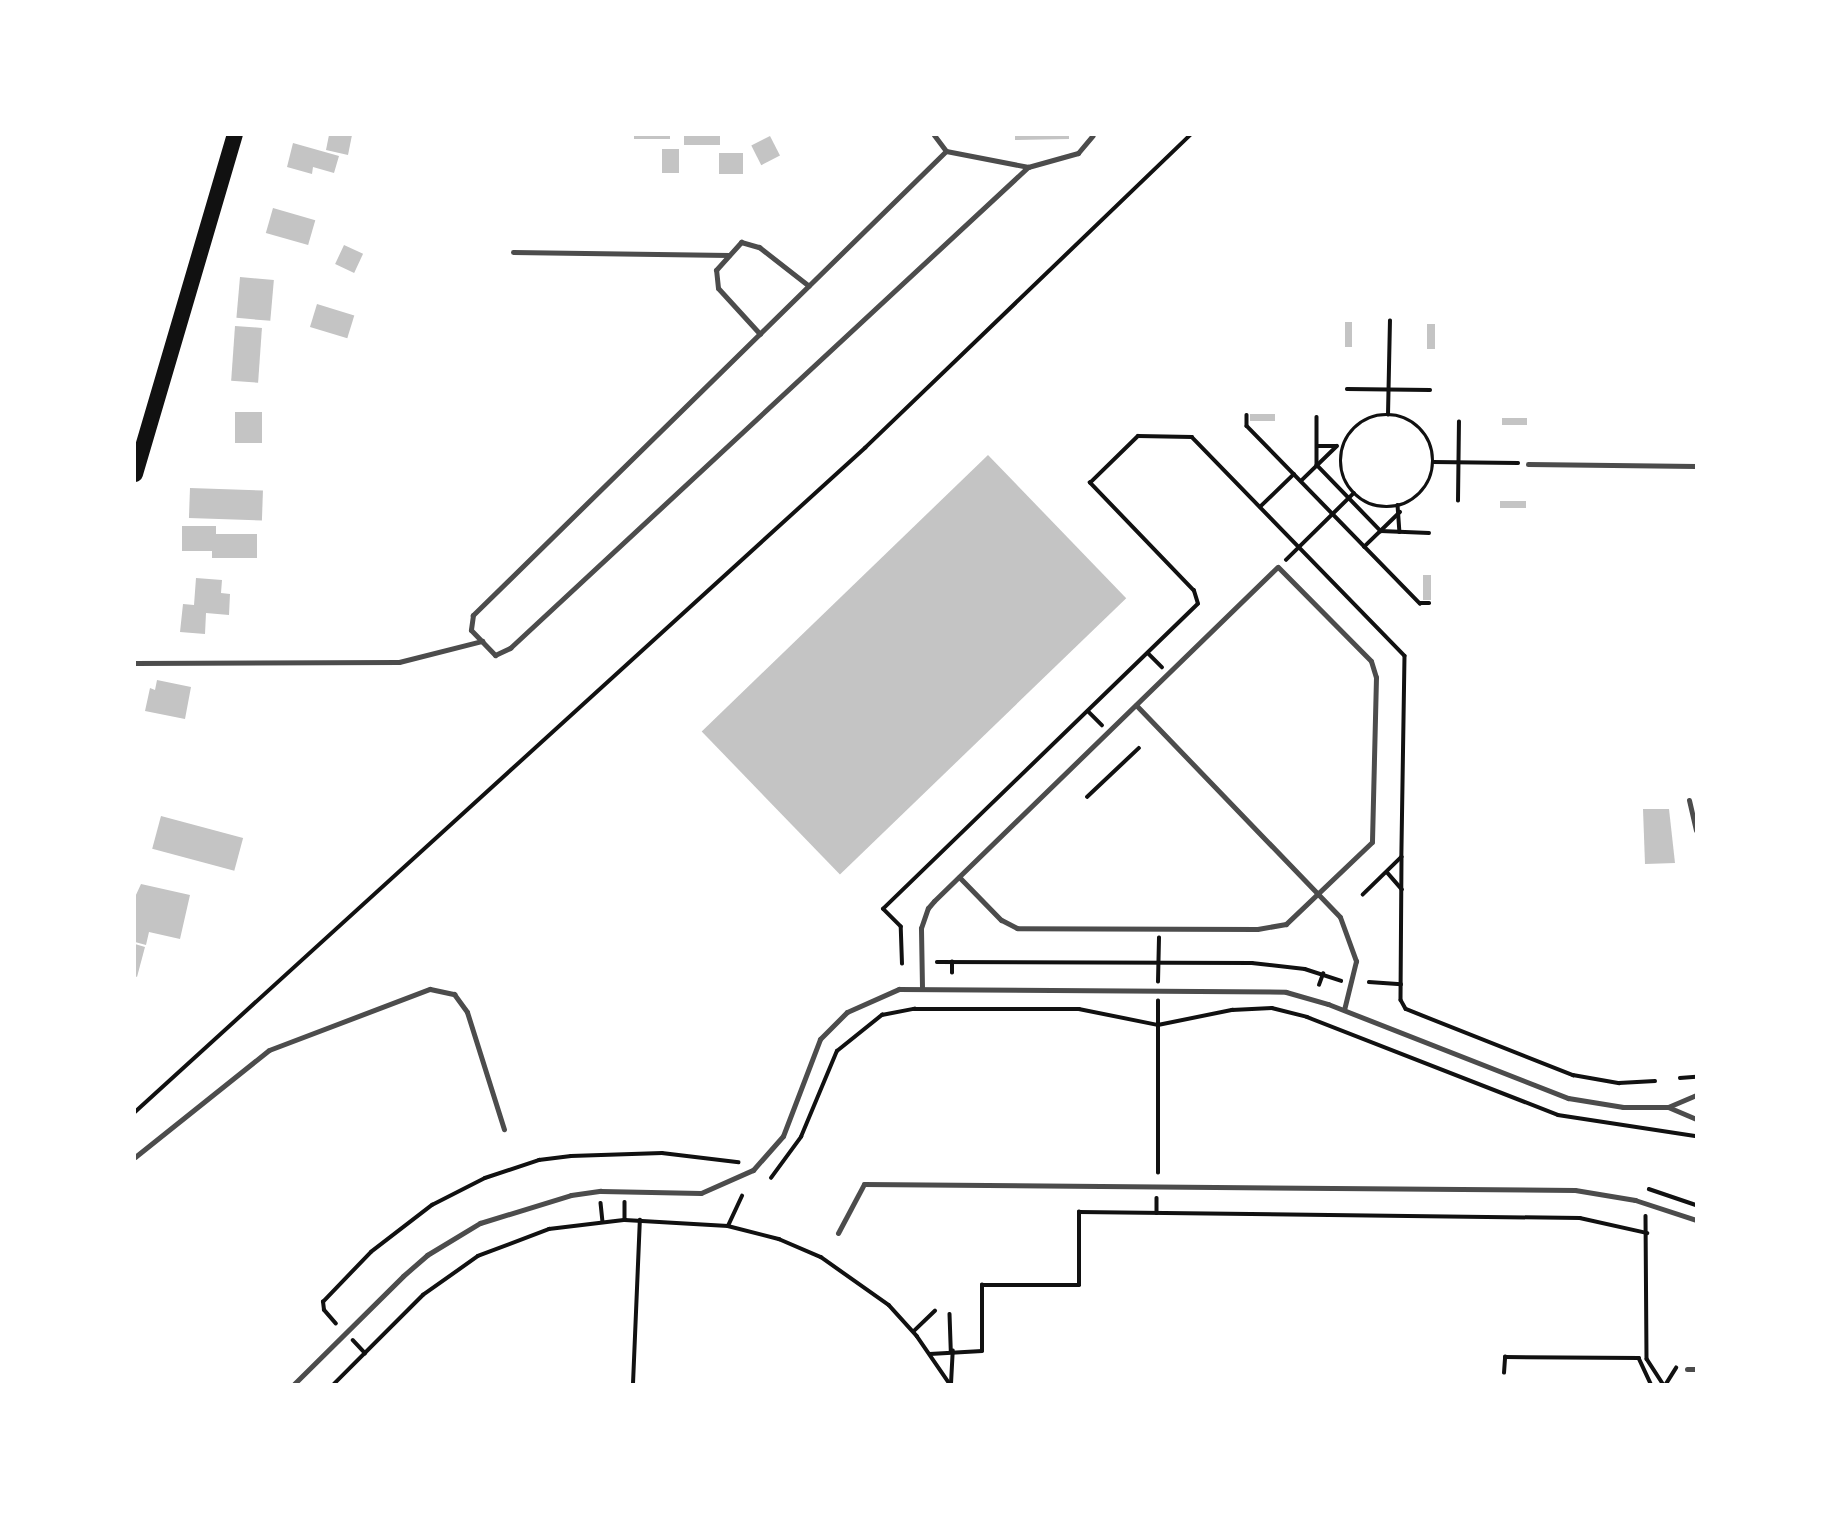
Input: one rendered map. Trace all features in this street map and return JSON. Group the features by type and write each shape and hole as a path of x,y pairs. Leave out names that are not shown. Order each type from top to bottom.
{"main road":[{"path":"135,474 234,135"}],"lane":[{"path":"934,135 946,151 1028,167 1078,153 1093,135"},
{"path":"946,151 473,615 471,630 495,655 510,648 1028,167"},
{"path":"760,334 718,288 716,270 741,242 760,247 809,286"},
{"path":"513,252 729,255"},
{"path":"1528,464 1696,466"},
{"path":"922,987 923,917 959,877 1278,567 1371,661 1376,677 1374,834 1368,849 1297,917 1276,927 1017,928 1001,920 959,877"},
{"path":"135,663 399,662 482,641"},
{"path":"1136,705 1321,895 1346,926 1354,950 1354,981 1344,1010"},
{"path":"1689,800 1696,830"},
{"path":"295,1384 419,1262 480,1223 571,1195 601,1191 701,1193 753,1170 783,1136 811,1055 833,1024 882,993 922,987 1266,989 1344,1010 1568,1098 1623,1107 1668,1107 1696,1095"},
{"path":"135,1157 269,1050 430,989 454,994 467,1012 504,1129"},
{"path":"1668,1107 1696,1119"},
{"path":"838,1233 864,1184 1575,1190 1626,1198 1696,1220"},
{"path":"1687,1369 1696,1369"}],"path":[{"path":"135,1112 695,605 1039,284 1190,135"},
{"path":"1388,415 1390,321"},
{"path":"1347,389 1430,390"},
{"path":"1247,415 1247,426 1332,514 1420,603 1429,603"},
{"path":"1388,415 1420,429 1431,447 1433,462 1425,486 1398,505 1372,504 1354,493 1343,475 1344,447 1363,422 1388,415"},
{"path":"1317,417 1317,465 1381,531 1429,533"},
{"path":"1458,501 1459,422"},
{"path":"902,964 901,927 883,909 1200,600 1090,483 1138,436 1192,437 1405,656 1402,1003 1408,1011 1547,1066 1606,1082 1655,1081"},
{"path":"1317,446 1344,447"},
{"path":"1301,481 1337,446"},
{"path":"1433,462 1528,464"},
{"path":"1260,507 1294,474"},
{"path":"1278,567 1354,493"},
{"path":"1398,505 1400,532"},
{"path":"1364,547 1400,512"},
{"path":"1148,653 1169,673"},
{"path":"1088,711 1109,732"},
{"path":"1087,797 1139,748"},
{"path":"1363,895 1402,857"},
{"path":"1387,872 1403,889"},
{"path":"1158,1173 1159,929"},
{"path":"937,962 1271,964 1323,974 1341,981"},
{"path":"952,962 952,973"},
{"path":"1319,985 1323,974"},
{"path":"1369,982 1401,984"},
{"path":"953,1002 953,1009"},
{"path":"771,1178 801,1137 830,1062 845,1042 891,1012 953,1009 1079,1009 1158,1025 1259,1007 1307,1017 1558,1115 1696,1136"},
{"path":"1307,1017 1309,1012"},
{"path":"1680,1078 1696,1077"},
{"path":"336,1324 324,1310 323,1302 371,1252 432,1205 485,1178 539,1160 571,1156 662,1153 737,1163"},
{"path":"1648,1189 1696,1205"},
{"path":"1157,1195 1157,1213"},
{"path":"728,1226 742,1196"},
{"path":"625,1202 625,1220"},
{"path":"601,1203 603,1221"},
{"path":"930,1354 982,1352 982,1285 1079,1285 1079,1212 1580,1218 1647,1233"},
{"path":"1646,1216 1647,1359 1664,1384 1677,1366"},
{"path":"633,1384 640,1220"},
{"path":"334,1384 423,1295 478,1256 549,1228 603,1221 640,1220 728,1226 794,1245 834,1264 873,1291 913,1331 951,1384"},
{"path":"913,1331 935,1311"},
{"path":"950,1314 951,1384"},
{"path":"353,1340 365,1353"},
{"path":"1504,1373 1504,1357 1639,1358 1651,1384"}],"building":[{"path":"329,135 352,135 348,155 326,150"},
{"path":"634,135 670,135 670,139 634,139"},
{"path":"684,135 720,135 720,145 684,145"},
{"path":"1015,135 1069,135 1069,139 1015,140"},
{"path":"770,136 780,156 761,165 751,146"},
{"path":"293,143 339,156 334,173 313,167 312,174 287,167"},
{"path":"662,149 679,149 679,173 662,173"},
{"path":"719,153 743,153 743,174 719,174"},
{"path":"273,208 315,220 308,245 266,233"},
{"path":"344,245 363,254 354,273 335,264"},
{"path":"240,277 274,280 270,321 236,318"},
{"path":"317,304 354,315 347,338 310,327"},
{"path":"1345,322 1352,322 1352,347 1345,347"},
{"path":"1427,324 1435,324 1435,349 1427,349"},
{"path":"235,326 262,328 258,383 231,381"},
{"path":"235,412 262,412 262,443 235,443"},
{"path":"1250,414 1275,414 1275,421 1250,421"},
{"path":"1502,418 1527,418 1527,425 1502,425"},
{"path":"988,455 1126,598 840,875 702,731"},
{"path":"190,488 263,491 262,521 189,518"},
{"path":"1500,501 1526,501 1526,508 1500,508"},
{"path":"182,526 216,526 216,534 257,534 257,558 212,558 212,551 182,551"},
{"path":"1423,575 1431,575 1431,600 1423,600"},
{"path":"196,578 222,580 221,593 230,594 229,615 206,613 205,634 180,632 183,604 194,605"},
{"path":"157,680 191,687 185,719 145,711 150,688 155,690"},
{"path":"1643,809 1669,809 1675,863 1645,864"},
{"path":"161,816 243,838 234,871 152,849"},
{"path":"141,884 190,895 180,939 149,932 146,945 135,942 135,897"},
{"path":"135,944 145,947 137,977 135,976"}]}
